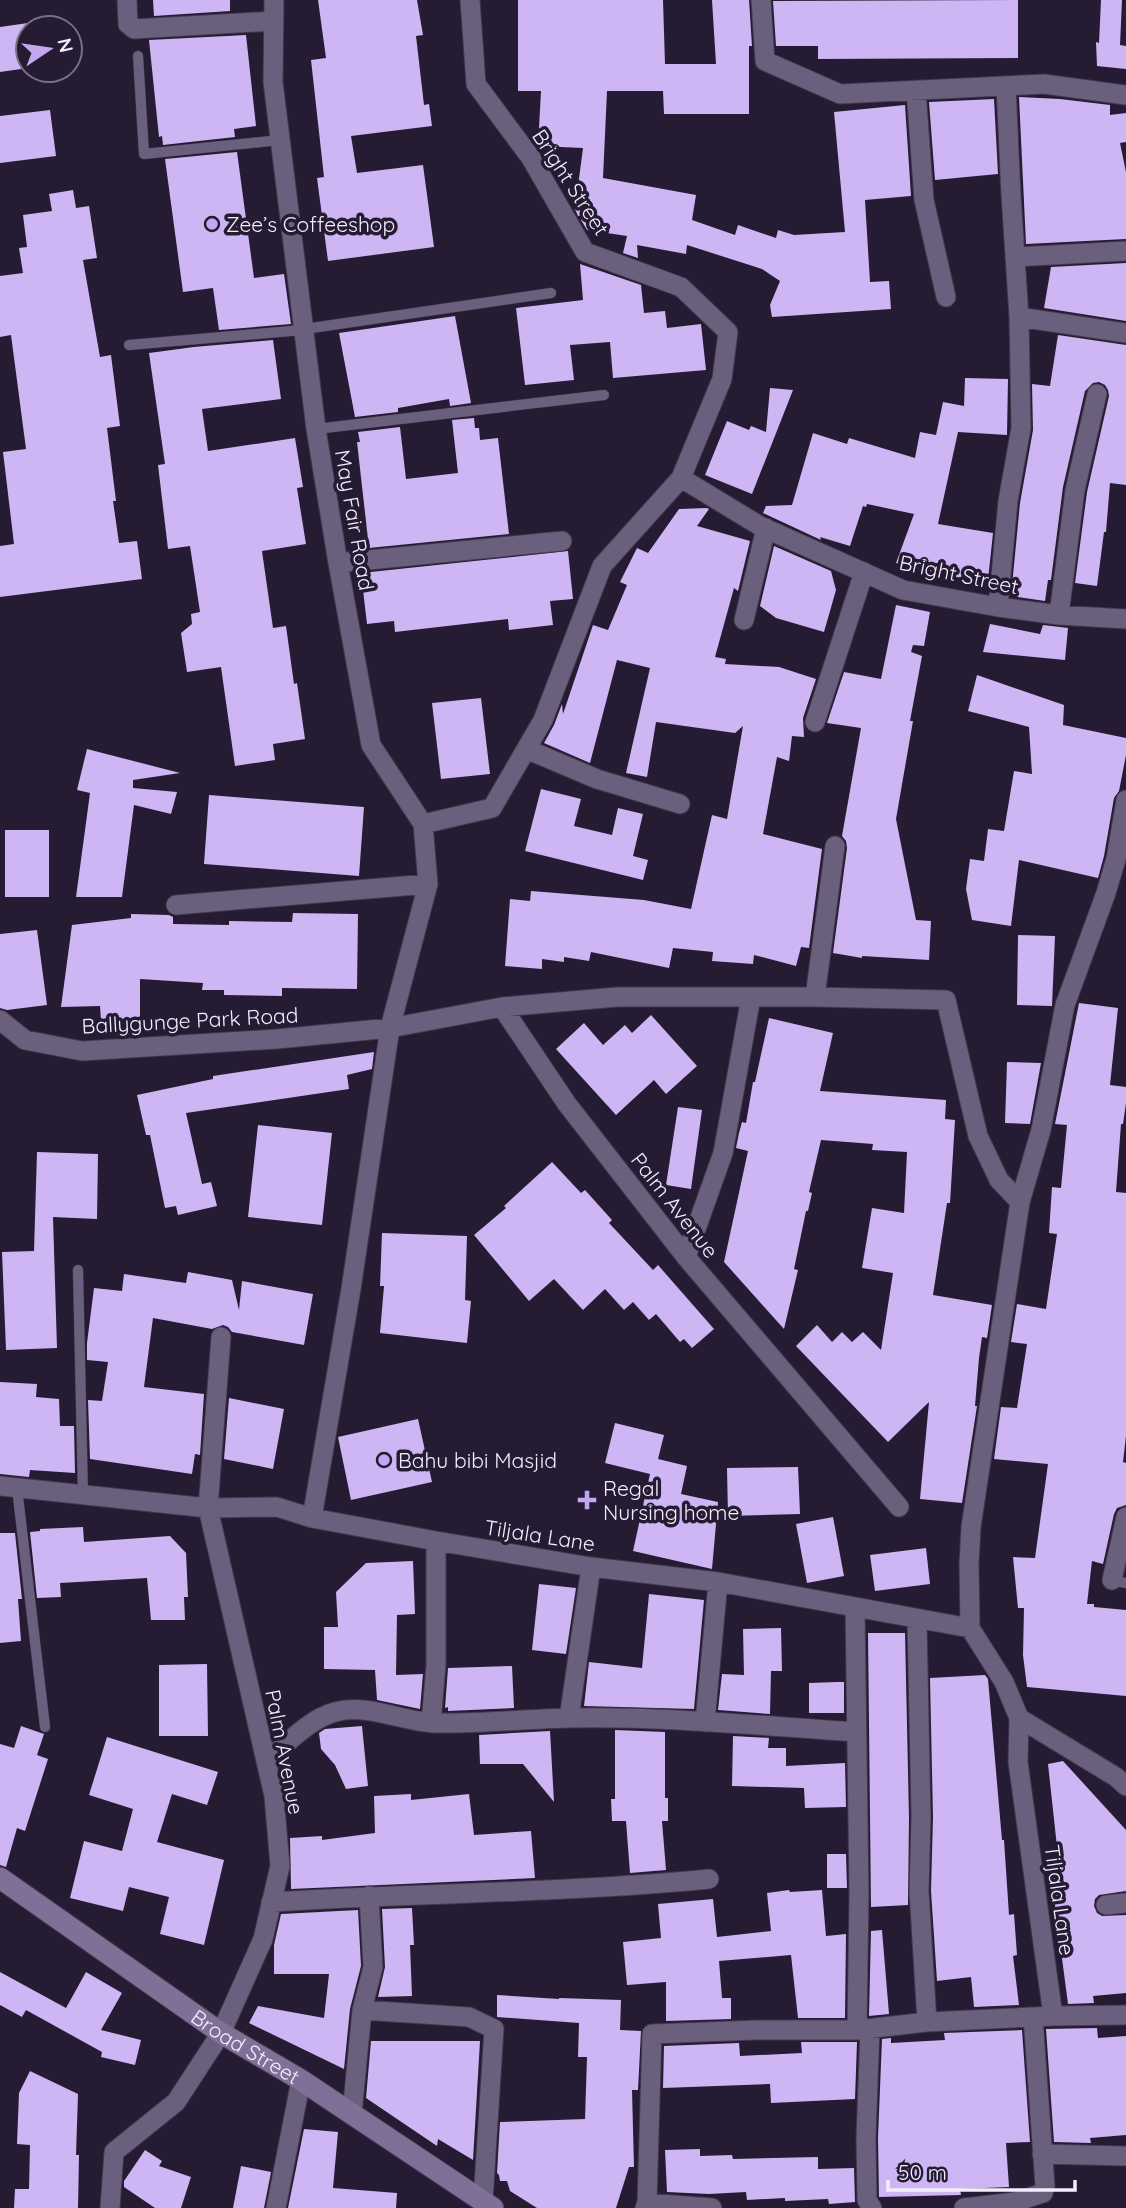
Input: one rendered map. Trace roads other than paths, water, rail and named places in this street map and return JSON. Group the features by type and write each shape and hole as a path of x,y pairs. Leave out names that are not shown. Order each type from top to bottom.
{"street":[{"path":"127,0 128,24 134,29 274,21"},
{"name":"May Fair Road","path":"274,0 273,82 316,429 338,563 371,745 423,824 428,884 390,1028 351,1289 312,1518"},
{"name":"Bright Street","path":"423,824 492,808 543,720 602,566 681,478 722,379 728,332 681,287 584,252 531,158 476,84 470,0"},
{"path":"761,0 765,61 840,94 1044,84 1126,95"},
{"path":"998,607 1009,501 1021,428 1019,317 1006,86"},
{"path":"916,90 924,200 946,297"},
{"path":"1015,257 1126,251"},
{"path":"1019,317 1126,333"},
{"path":"1059,615 1074,490 1097,394"},
{"name":"Bright Street","path":"681,478 766,528 903,590 1059,615 1126,619"},
{"path":"744,620 766,528"},
{"path":"338,563 562,541"},
{"path":"815,722 864,572"},
{"path":"526,749 597,779 680,804"},
{"path":"970,1628 971,1527 1020,1202 1041,1130 1065,1005 1106,893 1121,860 1126,800"},
{"path":"815,997 835,846"},
{"path":"176,905 428,884"},
{"path":"390,1028 502,1007 617,997 946,1000 978,1136 999,1180 1020,1202"},
{"path":"686,1257 723,1153 751,997"},
{"name":"Palm Avenue","path":"502,1007 567,1104 686,1257 900,1507"},
{"name":"Ballygunge Park Road","path":"0,1020 25,1040 82,1051 277,1039 390,1028"},
{"name":"Palm Avenue","path":"110,2208 114,2152 176,2102 220,2033 263,1939 280,1866 274,1796 208,1507 221,1337"},
{"name":"Tiljala Lane","path":"8,1487 208,1507 277,1507 312,1518 436,1541 591,1567 718,1582 970,1628 1004,1682 1019,1718 1018,1762 1043,2016 1042,2154 1045,2186 1043,2193 1016,2205"},
{"path":"1119,1581 1126,1517"},
{"path":"431,1723 436,1665 436,1541"},
{"path":"569,1718 591,1567"},
{"path":"705,1722 718,1582"},
{"path":"855,1607 867,2200 872,2208"},
{"path":"918,1620 921,1817 919,1902 927,2022"},
{"path":"266,1761 312,1722 352,1709 431,1723 569,1718 705,1722 856,1732"},
{"path":"1019,1718 1116,1777 1126,1786"},
{"name":"Broad Street","path":"0,1878 220,2033 301,2080 488,2205"},
{"path":"271,1902 660,1884 709,1879"},
{"path":"352,2114 362,2010 373,1966 369,1896"},
{"path":"1106,1905 1126,1903"},
{"path":"362,2010 469,2017 494,2029 488,2205"},
{"path":"712,2208 646,2206 652,2034 864,2030 927,2022 1126,2015"},
{"path":"276,2208 301,2080"},
{"path":"1042,2154 1126,2156"},
{"path":"964,2208 1016,2205"}],"lane":[{"path":"138,55 145,154 281,140"},
{"path":"129,345 304,329 551,293"},
{"path":"316,429 604,395"},
{"path":"78,1270 83,1496"},
{"path":"8,1487 46,1727"}],"place":[{"name":"Zee’s Coffeeshop","path":"212,224"},
{"name":"Bahu bibi Masjid","path":"384,1460"},
{"name":"Regal Nursing home","path":"587,1500"}]}
